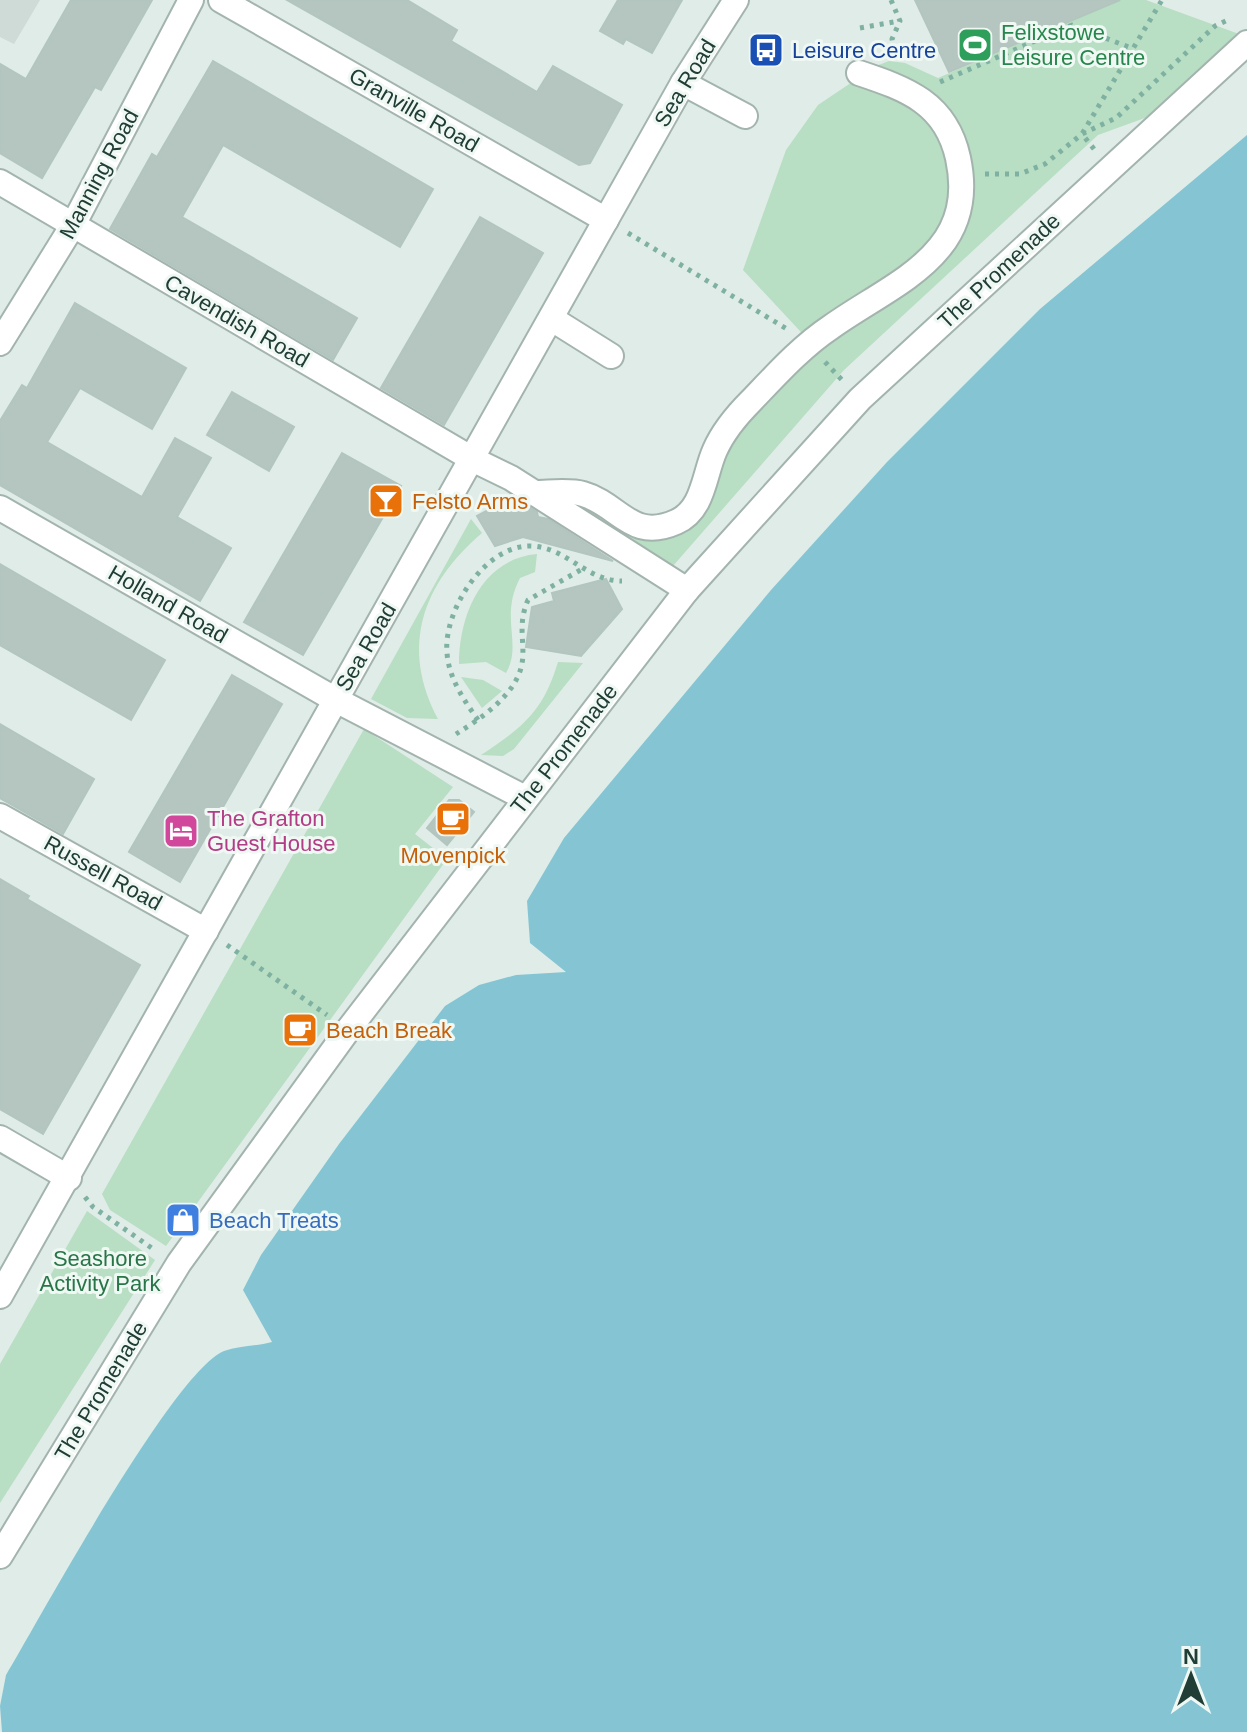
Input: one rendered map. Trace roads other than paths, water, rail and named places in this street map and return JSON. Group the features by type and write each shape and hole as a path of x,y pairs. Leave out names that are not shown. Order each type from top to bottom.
{"street":[{"name":"Manning Road","path":"0,343 73,225 191,0"},
{"name":"Granville Road","path":"221,0 606,220"},
{"name":"Sea Road","path":"0,1296 474,460 683,83 736,0"},
{"name":"The Promenade","path":"0,1556 179,1263 348,1030 687,590 860,399 1247,43"},
{"path":"532,493 583,494 641,527 663,527 680,521 694,506 715,450 737,415 809,345 930,262 952,233 962,196 954,141 938,114 909,90 859,73"},
{"path":"683,83 745,116"},
{"name":"Cavendish Road","path":"0,182 532,493 687,590"},
{"path":"552,319 611,356"},
{"name":"Holland Road","path":"0,508 336,700 525,798"},
{"name":"Russell Road","path":"0,816 206,931"},
{"path":"0,1138 69,1178"}],"water":[{"path":"1247,135 1247,1732 2,1732 0,1706 6,1675 142,1447 202,1368 224,1351 272,1342 243,1290 261,1255 339,1144 445,1006 479,985 516,975 566,972 530,943 527,901 564,838 771,590 887,462 1040,309"}],"place":[{"name":"Felixstowe Leisure Centre","path":"975,45"},
{"name":"Leisure Centre","path":"766,50"},
{"name":"Felsto Arms","path":"386,501"},
{"name":"Movenpick","path":"453,819"},
{"name":"The Grafton Guest House","path":"181,831"},
{"name":"Beach Break","path":"300,1030"},
{"name":"Beach Treats","path":"183,1220"}],"park label":[{"name":"Seashore Activity Park","path":"100,1270"}]}
